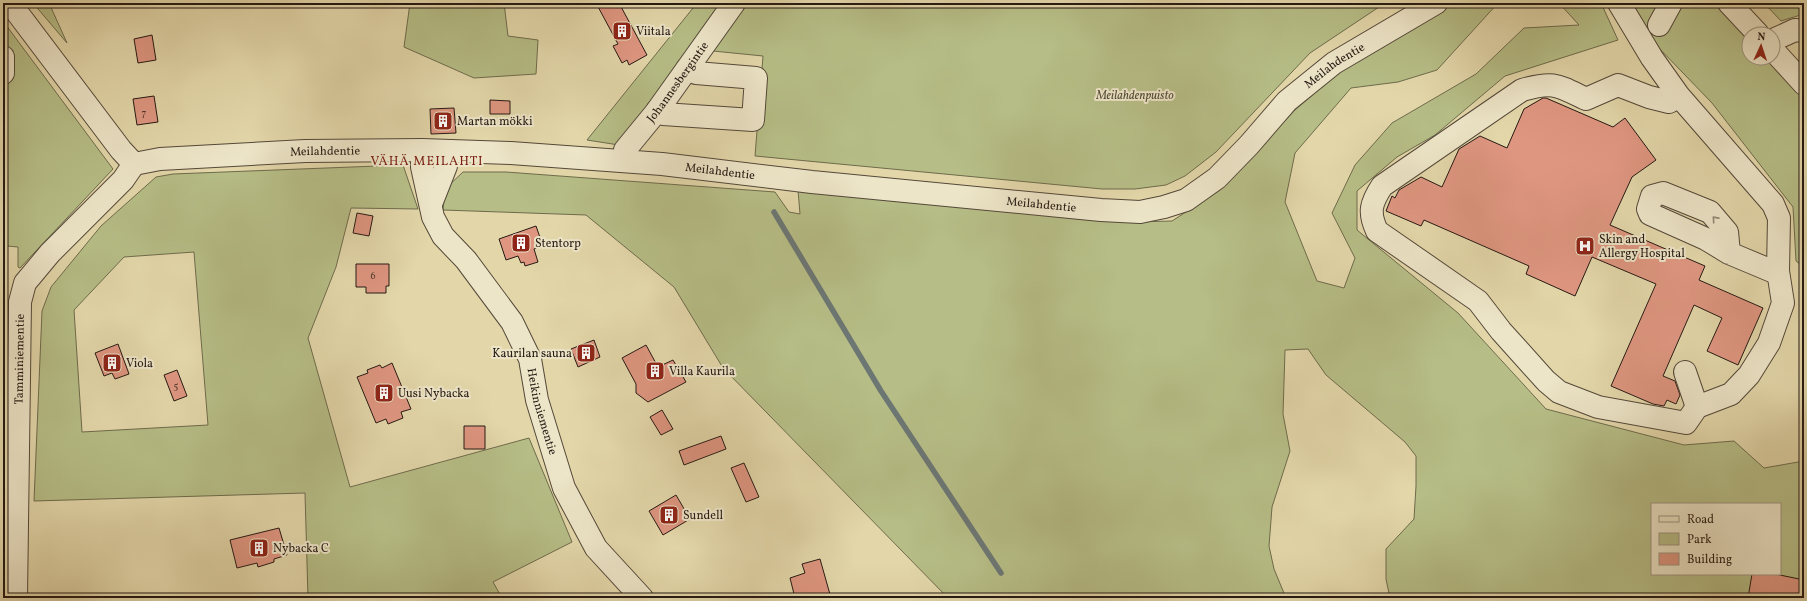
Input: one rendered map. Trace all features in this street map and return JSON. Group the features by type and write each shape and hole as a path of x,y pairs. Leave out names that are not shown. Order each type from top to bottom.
{"street":[{"path":"10,3 116,144 134,164"},
{"name":"Johannesbergintie","path":"624,160 626,150 657,111 734,3"},
{"name":"Meilahdentie","path":"134,164 160,159 305,152 446,150 624,160 839,184 1101,210 1140,212 1164,207 1186,200 1217,178 1249,145 1287,101 1334,63 1436,3"},
{"path":"1619,3 1652,58 1678,96 1773,204 1779,218 1778,271 1783,302 1769,342 1749,375 1731,394 1697,407 1686,423 1598,407 1559,392 1546,381 1506,337 1478,301 1377,231 1372,220 1371,211 1375,197 1382,186 1522,90 1540,85 1555,84 1586,99 1618,85 1649,97 1668,102 1678,96"},
{"path":"1659,25 1671,3"},
{"path":"1729,3 1751,26"},
{"path":"1781,36 1795,30 1804,31"},
{"path":"3,57 3,73"},
{"path":"1781,59 1804,84"},
{"path":"657,111 663,114 753,120 756,78 696,73 687,69"},
{"name":"Heikinniementie","path":"422,150 422,167 433,217 443,236 466,260 512,322 530,359 537,400 564,488 596,548 642,598"},
{"path":"431,204 446,166 446,150"},
{"name":"Tamminiementie","path":"16,598 20,302 24,283 50,253 123,180 134,164"},
{"path":"1729,253 1772,271 1778,271"},
{"path":"1685,372 1697,407"}],"green space":[{"path":"33,3 49,3 67,43"},
{"path":"410,3 504,3 508,36 538,40 536,74 474,78 404,47"},
{"name":"Meilahdenpuisto","path":"697,3 1385,3 1310,53 1216,152 1185,176 1166,185 1135,189 1102,189 755,156 763,56 713,51 619,145 587,140"},
{"path":"1452,3 1498,3 1437,70 1398,82 1351,88 1295,153 1285,202 1317,281 1344,288 1355,258 1332,213 1355,165 1392,123 1476,74 1524,28 1579,25 1559,3 1601,3 1618,40 1505,76 1435,135 1397,157 1357,191 1357,230 1458,313 1546,409 1684,445 1734,441 1764,468 1804,461 1804,598 1390,598 1386,579 1386,549 1414,519 1416,456 1405,442 1326,375 1308,349 1285,350 1283,414 1290,451 1272,507 1269,546 1274,569 1286,598 948,598 723,368 674,287 586,215 443,210 445,189 463,172 506,172 775,192 789,212 800,214 798,190 1131,222 1172,221 1220,190 1295,110 1343,69"},
{"path":"1632,3 1716,3 1741,30 1741,66 1773,66 1804,100 1804,267 1796,261 1793,207 1712,103 1655,44"},
{"path":"1764,3 1804,3 1804,14 1781,21"},
{"path":"3,21 113,169 20,268 18,267 18,247 7,246 6,270 3,270"},
{"path":"403,165 418,209 351,208 336,267 308,338 350,487 529,438 572,542 493,582 502,598 308,598 305,493 34,501 42,311 51,287 101,226 156,177 173,174","holes":["194,252 208,425 82,432 74,310 124,257"]},
{"path":"3,373 10,374 4,598 3,598"}],"building":[{"name":"Viitala","path":"596,3 619,3 647,55 629,65 627,60 622,63 613,46 618,44"},
{"path":"152,35 156,60 138,63 134,39"},
{"path":"154,96 158,122 137,125 133,99"},
{"path":"1543,98 1613,127 1625,118 1656,160 1632,177 1610,225 1705,266 1699,280 1763,308 1738,365 1707,351 1722,318 1694,305 1663,376 1675,381 1680,395 1676,404 1667,400 1664,406 1653,404 1611,386 1656,284 1592,257 1575,296 1526,274 1529,266 1424,220 1421,226 1386,211 1392,196 1395,198 1399,190 1421,177 1442,187 1459,149 1480,136 1507,148 1524,109"},
{"path":"490,100 510,101 510,114 490,114"},
{"name":"Martan mökki","path":"454,108 456,133 431,134 430,109"},
{"path":"357,213 373,216 369,236 353,233"},
{"name":"Stentorp","path":"536,226 543,246 534,249 538,262 525,266 524,262 521,263 518,256 506,260 499,239"},
{"path":"356,264 389,264 389,286 386,286 386,293 366,293 366,287 356,287"},
{"name":"Kaurilan sauna","path":"594,340 600,357 578,367 571,349"},
{"name":"Viola","path":"118,344 129,374 115,379 112,373 104,376 95,353"},
{"name":"Villa Kaurila","path":"646,345 658,367 673,360 686,382 648,402 636,393 636,384 622,358"},
{"name":"Uusi Nybacka","path":"392,363 411,409 401,412 403,418 388,424 386,419 376,423 357,377 368,373 367,370 380,365 382,368"},
{"path":"177,370 187,396 174,401 164,375"},
{"path":"662,410 673,429 661,435 650,417"},
{"path":"464,426 485,426 485,449 464,449"},
{"path":"721,436 726,449 684,465 679,451"},
{"path":"744,463 759,497 746,502 731,468"},
{"name":"Sundell","path":"676,495 690,519 663,535 649,511"},
{"name":"Nybacka C","path":"279,528 287,555 274,559 274,562 258,567 257,563 237,568 230,540"},
{"path":"820,559 831,598 795,598 790,578 805,573 802,564"},
{"path":"1752,575 1780,575 1804,580 1804,598 1748,598"}],"waterway":[{"path":"774,212 881,391 1001,573"}],"place":[{"name":"Viitala","path":"622,31"},
{"name":"Martan mökki","path":"443,121"},
{"name":"Stentorp","path":"521,243"},
{"name":"Skin and Allergy Hospital","path":"1585,246"},
{"name":"Kaurilan sauna","path":"586,353"},
{"name":"Viola","path":"112,363"},
{"name":"Villa Kaurila","path":"655,371"},
{"name":"Uusi Nybacka","path":"384,393"},
{"name":"Sundell","path":"669,515"},
{"name":"Nybacka C","path":"259,548"}],"district":[{"name":"VÄHÄ MEILAHTI","path":"427,160"}]}
